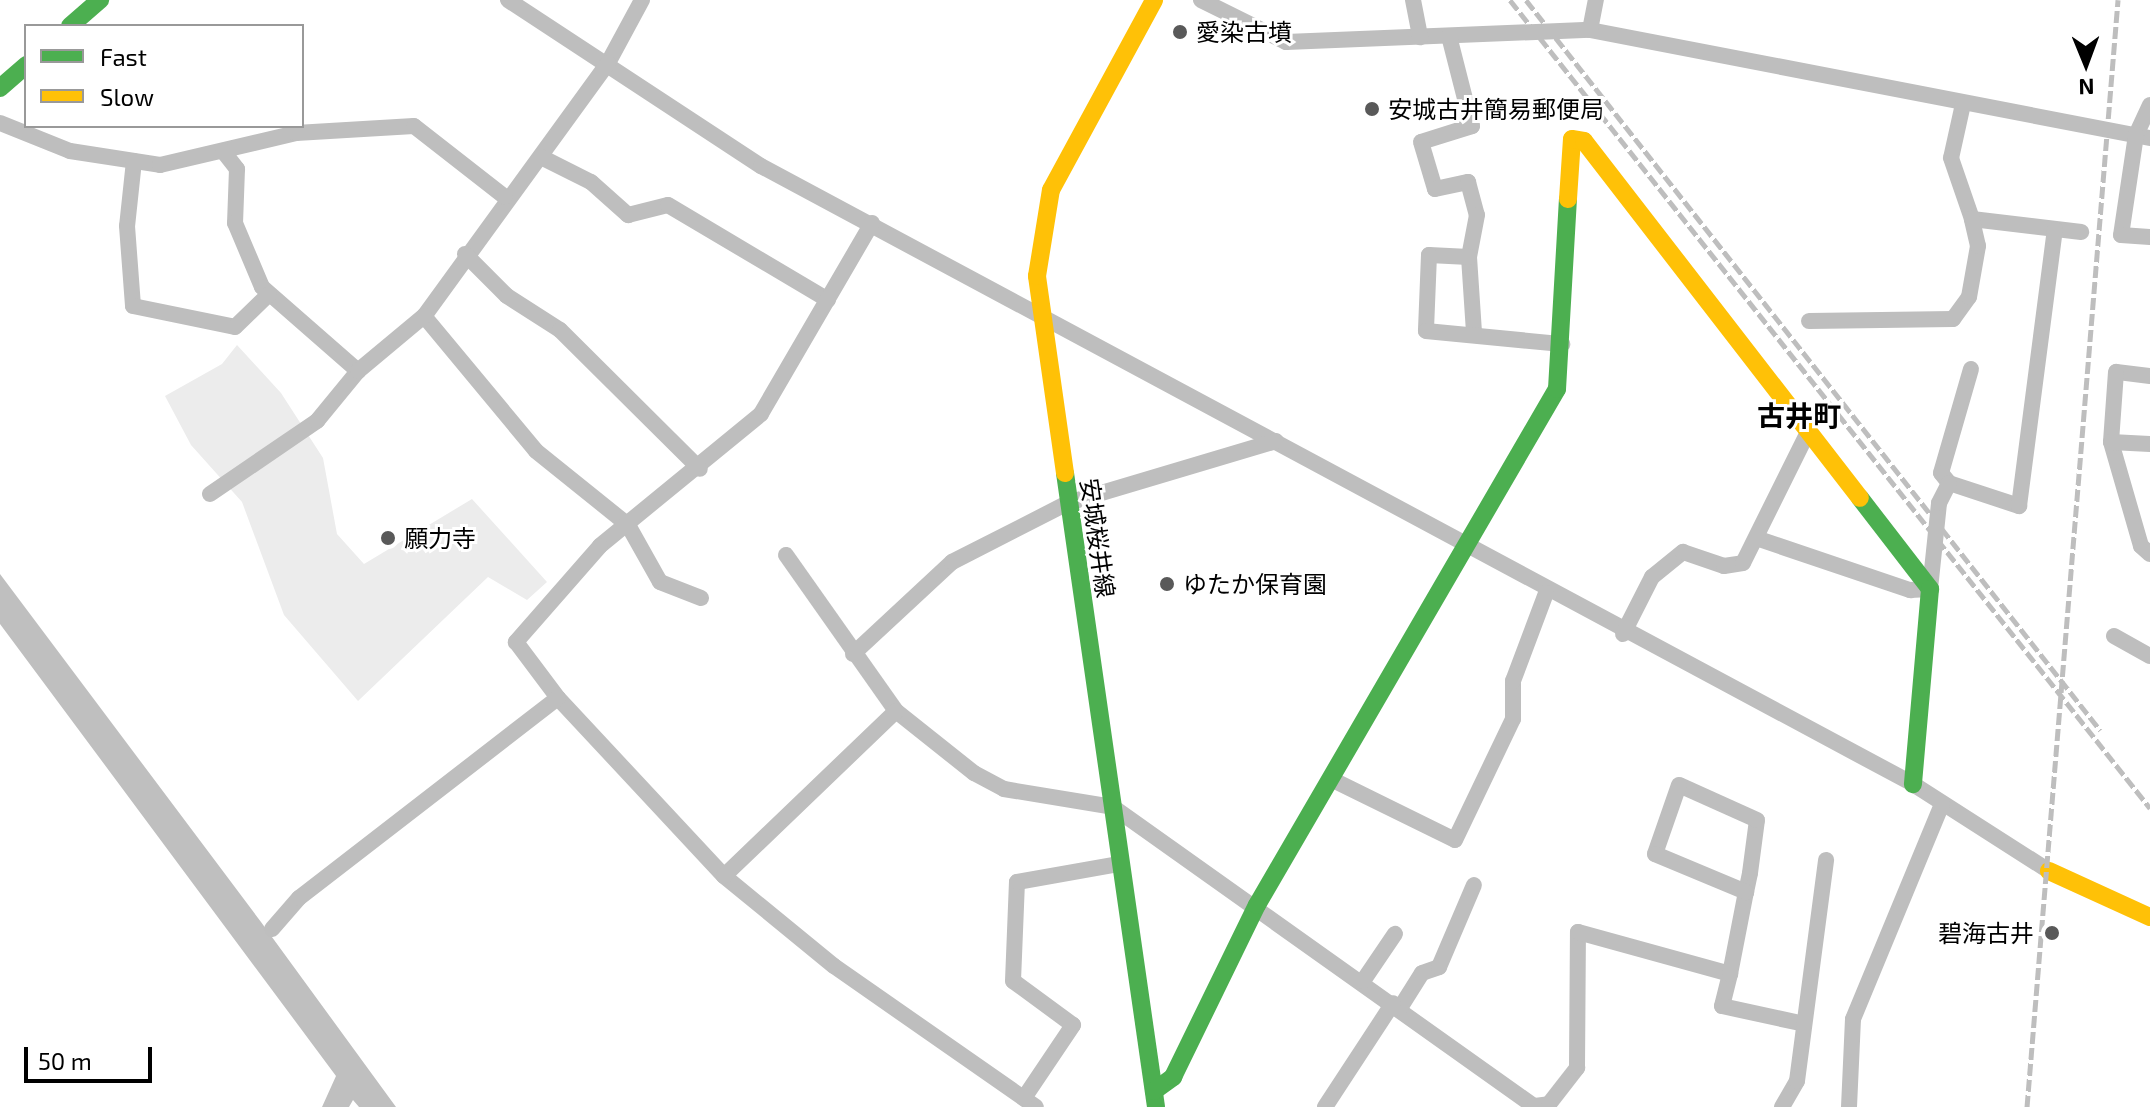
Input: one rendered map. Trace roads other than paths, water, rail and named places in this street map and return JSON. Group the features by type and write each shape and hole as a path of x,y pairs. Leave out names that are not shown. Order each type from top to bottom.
{"street":[{"path":"72,24 100,0"},
{"path":"508,0 761,166 1042,311 1546,593 1913,784 2049,871 2150,917"},
{"path":"210,494 317,421 358,371 424,316 505,197 541,157 608,63 642,0"},
{"name":"安城桜井線","path":"1154,0 1051,190 1038,255 1042,311 1068,503 1155,1099"},
{"path":"1201,0 1286,42 1590,30 2143,137"},
{"path":"1413,0 1420,37"},
{"path":"1590,30 1596,0"},
{"path":"1449,36 1472,126 1421,142 1435,189 1468,182 1477,215 1469,257 1474,333"},
{"path":"0,88 24,67"},
{"path":"1809,321 1953,319 1969,297 1978,246 1951,158 1963,104"},
{"path":"2150,105 2121,235 2150,237"},
{"path":"0,123 20,137 134,161 187,163 296,133 414,126 505,197"},
{"path":"1155,1099 1173,1077 1257,905 1557,389 1562,344 1569,143 1578,138 1930,589"},
{"path":"223,151 237,169 235,223 269,294 358,371"},
{"path":"541,157 591,182 628,215 668,205 828,300"},
{"path":"134,161 127,226 133,306 235,327 269,294"},
{"path":"1972,219 2081,232"},
{"path":"872,223 761,414 700,469 628,525 556,588 516,642 558,698 724,876 834,966 1030,1102 1073,1025 1013,981 1017,882 1119,864"},
{"path":"1971,369 1941,473 1949,483 2019,506 2055,229"},
{"path":"465,254 507,296 560,330 700,469"},
{"path":"1469,257 1429,255 1426,331 1474,333 1562,344"},
{"path":"424,316 536,451 628,525 660,582 701,598"},
{"path":"2150,376 2116,372 2111,442 2141,546 2150,554"},
{"path":"1623,634 1652,577 1683,552 1724,566 1743,563 1807,434"},
{"path":"853,654 952,562 1068,503 1276,441"},
{"path":"2111,442 2150,444"},
{"path":"1913,784 1939,503 1949,483"},
{"path":"1756,538 1910,590 1930,589"},
{"path":"786,555 896,711 1004,789 1113,807 1540,1106 1566,1107"},
{"path":"1331,779 1455,840 1513,719 1513,681 1546,593"},
{"path":"2114,636 2150,656"},
{"path":"272,929 299,898 558,698"},
{"path":"724,876 896,711"},
{"path":"1746,892 1655,854 1679,785 1757,820 1746,892 1722,1006 1800,1023"},
{"path":"1849,1107 1853,1019 1942,804"},
{"path":"1782,1107 1797,1081 1800,1023 1826,860"},
{"path":"1325,1107 1422,973 1439,967 1474,885"},
{"path":"1540,1106 1577,1068 1578,932 1730,974"},
{"path":"1363,981 1395,934"}],"railway":[{"path":"1510,0 2150,808"},
{"path":"1526,0 2100,730"},
{"path":"2027,1107 2118,0"}],"place":[{"name":"愛染古墳","path":"1180,32"},
{"name":"安城古井簡易郵便局","path":"1372,109"},
{"name":"願力寺","path":"388,538"},
{"name":"ゆたか保育園","path":"1167,584"},
{"name":"碧海古井","path":"2052,933"}],"district":[{"name":"古井町","path":"1799,415"}]}
